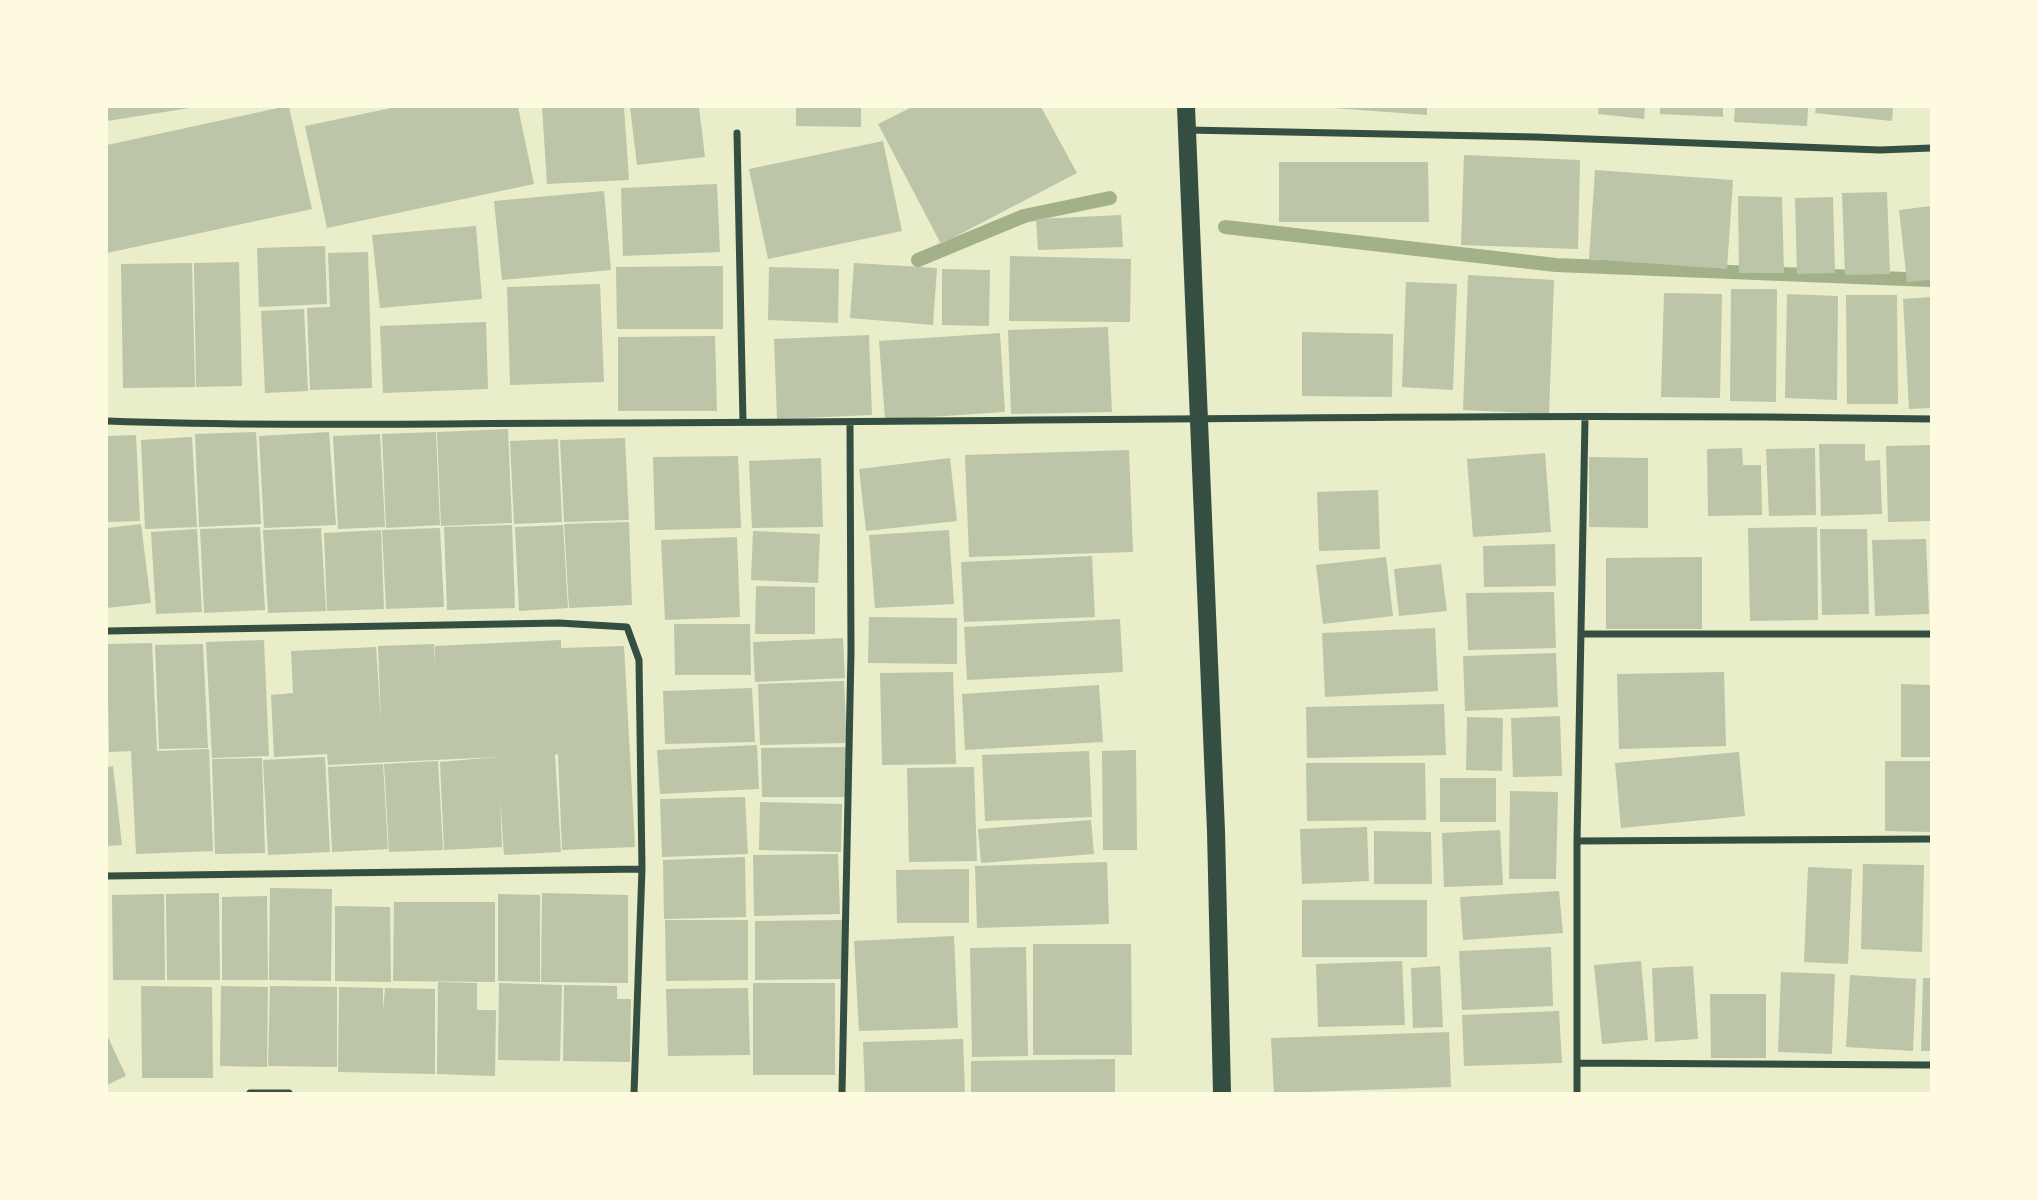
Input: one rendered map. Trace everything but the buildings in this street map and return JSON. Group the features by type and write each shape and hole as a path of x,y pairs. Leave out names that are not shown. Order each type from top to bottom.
{"main road":[{"path":"1185,107 1216,831 1222,1093"}],"street":[{"path":"1187,130 1536,137 1880,150 1931,148"},
{"path":"737,133 743,422"},
{"path":"107,422 850,424 1197,418 1585,419 1654,415 1931,419"},
{"path":"1577,1093 1577,841 1585,419"},
{"path":"842,1093 851,652 850,424"},
{"path":"107,631 559,623 627,627 639,660 642,869 634,1093"},
{"path":"1581,634 1931,634"},
{"path":"1577,841 1931,839"},
{"path":"107,876 642,869"},
{"path":"1577,1063 1931,1065"},
{"path":"250,1093 289,1093"}],"waterway":[{"path":"918,260 1024,216 1110,198"},
{"path":"1225,227 1556,265 1931,280"}]}
